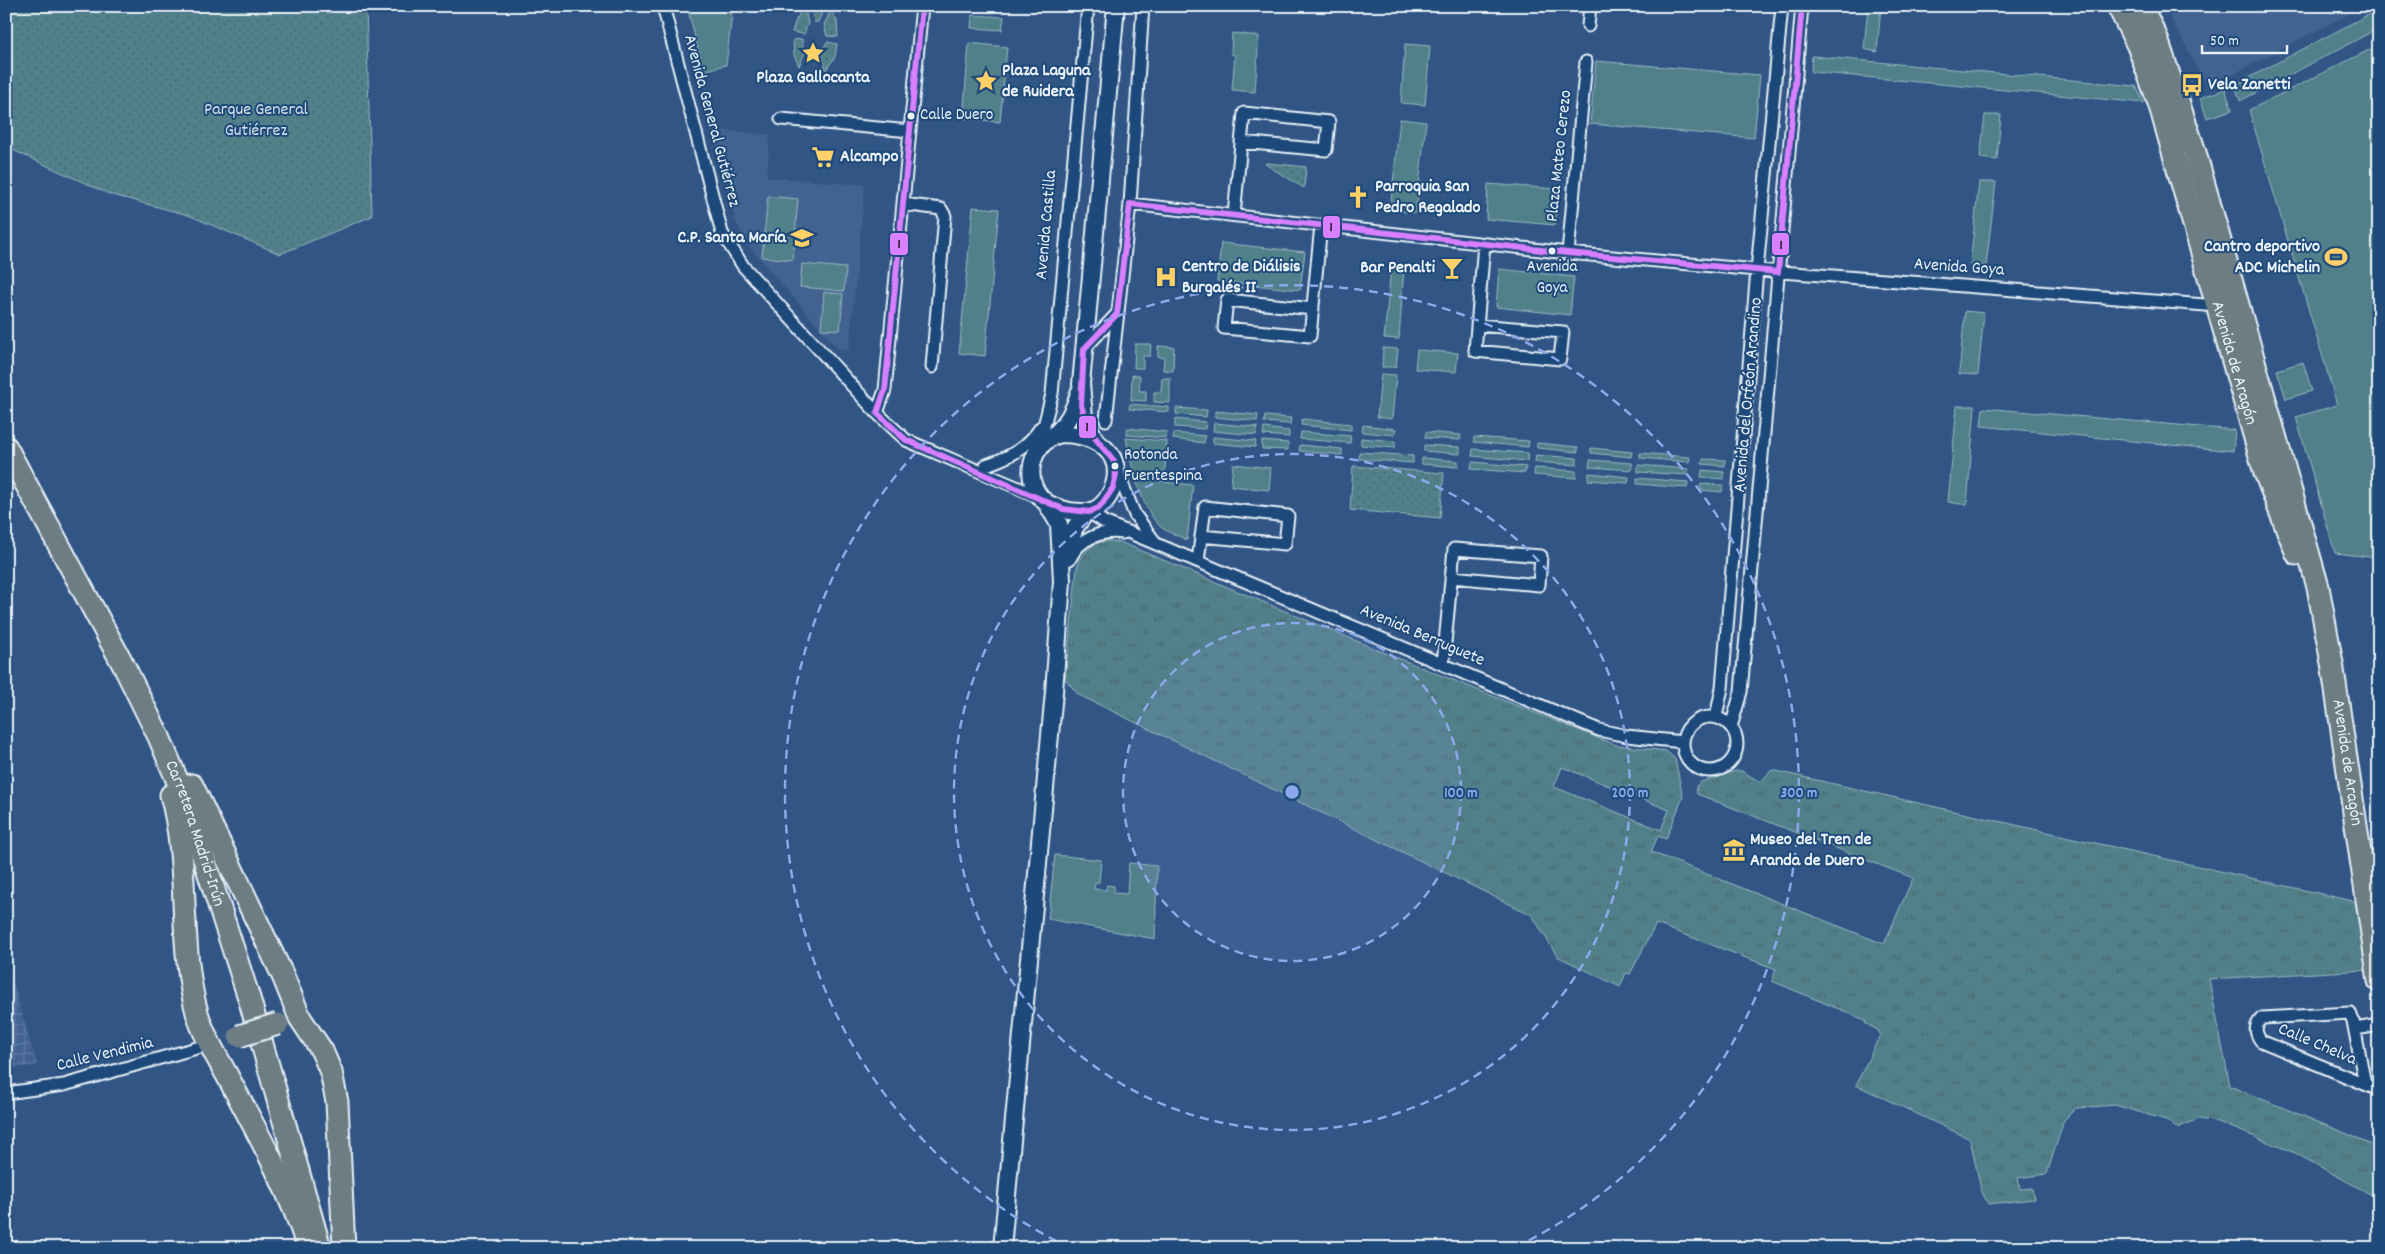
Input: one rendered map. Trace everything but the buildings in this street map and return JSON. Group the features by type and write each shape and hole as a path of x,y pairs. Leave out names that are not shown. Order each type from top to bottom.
{"highway":[{"name":"Avenida de Aragón","path":"2118,6 2138,46 2160,106 2265,473 2307,581 2332,663"},
{"name":"Avenida de Aragón","path":"2141,6 2156,36 2185,121 2318,587 2332,663 2379,981"},
{"name":"Carretera Madrid-Irún","path":"6,446 124,666 159,737 197,836 249,998 320,1248"},
{"path":"124,666 168,734 283,976 300,1018 325,1058 331,1072 337,1102 344,1248"},
{"path":"124,666 176,812 182,870 188,970 199,1019 269,1157 308,1248"},
{"path":"211,1044 300,1018"}],"street":[{"name":"Avenida General Gutiérrez","path":"663,6 727,242 743,266 876,412 906,440 1044,500"},
{"path":"876,412 885,390 922,6"},
{"name":"Avenida Castilla","path":"1050,429 1088,6"},
{"path":"1116,6 1081,384 1084,417 1096,441 1109,453 1134,515 1154,542"},
{"path":"1106,420 1130,204 1143,6"},
{"path":"1588,26 1590,6"},
{"name":"Avenida del Orfeón Arandino","path":"1716,717 1722,688 1757,270 1782,6"},
{"name":"Avenida del Orfeón Arandino","path":"1731,727 1741,692 1802,6"},
{"name":"Plaza Mateo Cerezo","path":"1568,253 1586,62"},
{"path":"1234,215 1241,142 1244,113 1329,122 1326,150 1241,142"},
{"path":"781,119 910,131"},
{"path":"903,204 935,207 941,209 944,216 932,367"},
{"name":"Avenida Goya","path":"1130,204 1568,253 1778,272 2218,306"},
{"path":"1313,309 1227,300 1224,328 1310,336 1313,309 1321,225"},
{"path":"1477,325 1563,332 1560,359 1475,351 1477,325 1484,244"},
{"path":"2218,306 2246,364 2256,367"},
{"path":"1084,350 1117,314"},
{"path":"1063,575 1059,524 1032,477 1031,470 1037,450 1050,429 1065,424 1071,414 1081,384"},
{"name":"Avenida General Gutiérrez","path":"986,465 1019,452 1050,429"},
{"path":"1050,429 1096,441"},
{"name":"Avenida General Gutiérrez","path":"965,465 1007,463 1037,450"},
{"path":"1044,500 1063,509 1088,512 1099,508 1110,495 1115,480 1116,467"},
{"path":"1198,561 1201,536 1205,507 1288,516 1285,544 1201,536"},
{"path":"1002,1248 1063,575 1074,529 1088,512"},
{"name":"Avenida Berruguete","path":"1088,512 1104,522 1132,534 1599,730 1627,736 1682,742"},
{"path":"1063,575 1073,553 1092,536 1115,531 1132,534"},
{"path":"1443,664 1451,577 1454,548 1541,556 1539,585 1451,577"},
{"path":"1704,717 1716,717 1731,727 1736,737 1737,749 1732,760 1722,769 1708,771 1694,766 1685,756 1682,742 1686,731 1694,722 1704,717"},
{"name":"Calle Chelva","path":"2365,1084 2355,1029 2350,1013 2262,1018 2257,1023 2256,1030 2262,1040 2379,1090"},
{"path":"2355,1029 2379,1024"},
{"name":"Calle Vendimia","path":"6,1093 64,1085 211,1044"}],"shaded area":[{"path":"2164,6 2364,6 2208,87"},
{"name":"C.P. Santa María","path":"711,129 770,135 767,177 865,185 849,350 838,349 746,242 735,220 727,188 729,188"},
{"path":"6,959 37,1065 6,1069"}],"green space":[{"name":"Parque General Gutiérrez","path":"6,6 366,6 372,216 280,254 188,215 109,194 6,147"},
{"path":"804,6 808,23 804,34 792,32 796,20"},
{"path":"811,6 825,6 818,22 814,22"},
{"path":"1409,6 1434,6 1434,12 1409,10"},
{"path":"1868,6 1881,6 1877,52 1864,49"},
{"path":"687,7 732,13 726,65 704,71"},
{"path":"2379,9 2379,28 2240,101 2235,85"},
{"path":"831,10 837,21 838,37 827,36 824,25"},
{"path":"972,15 1004,17 1002,30 971,28"},
{"path":"1232,33 1259,36 1255,92 1232,90 1235,55 1231,54"},
{"path":"802,39 803,47 806,50 799,66 794,55 793,40"},
{"path":"827,42 837,44 835,57 826,70 821,52"},
{"path":"969,43 1007,47 1000,122 963,118"},
{"path":"1405,44 1430,46 1425,105 1401,103"},
{"name":"Cantro deportivo ADC Michelin","path":"2379,45 2379,558 2335,553 2296,417 2337,405 2249,110"},
{"path":"1812,56 2136,86 2144,103 1811,72"},
{"path":"1596,61 1760,75 1754,138 1590,124"},
{"path":"2225,89 2232,110 2207,118 2200,98"},
{"path":"1985,115 2001,115 1997,160 1980,158"},
{"path":"1400,119 1426,122 1416,213 1390,210"},
{"path":"1265,164 1306,167 1304,188"},
{"path":"1979,182 1996,182 1986,266 1970,265"},
{"path":"1488,184 1558,189 1555,225 1486,219"},
{"path":"768,196 798,199 793,260 762,257"},
{"path":"973,207 999,209 985,356 959,353"},
{"path":"1221,243 1305,252 1300,290 1217,281"},
{"path":"802,264 846,268 844,291 800,287"},
{"path":"1391,268 1404,268 1399,339 1384,338"},
{"path":"1499,269 1574,277 1570,315 1496,307"},
{"path":"824,292 843,294 840,330 821,329"},
{"path":"1965,311 1984,313 1978,375 1959,374"},
{"path":"1135,344 1151,344 1150,356 1143,356 1143,368 1134,368"},
{"path":"1158,346 1174,347 1173,371 1163,370 1164,357 1158,357"},
{"path":"1383,348 1398,349 1396,367 1382,367"},
{"path":"1417,350 1458,353 1456,372 1415,369"},
{"path":"2303,362 2312,391 2286,399 2277,370"},
{"path":"1381,374 1396,375 1392,419 1377,417"},
{"path":"1132,375 1140,376 1139,391 1146,391 1146,401 1131,400"},
{"path":"1162,378 1170,378 1170,403 1154,402 1154,392 1161,392"},
{"path":"1130,404 1169,407 1169,412 1129,409"},
{"path":"1957,406 1975,406 1967,505 1948,502"},
{"path":"1176,408 1207,410 1206,417 1176,414"},
{"path":"1983,408 2235,430 2233,451 1981,426"},
{"path":"1215,411 1258,415 1257,421 1215,417"},
{"path":"1265,416 1291,418 1290,424 1264,422"},
{"path":"1175,419 1206,422 1205,429 1175,427"},
{"path":"1302,419 1351,424 1351,430 1301,425"},
{"path":"1214,423 1257,427 1256,435 1213,431"},
{"path":"1363,425 1396,429 1395,435 1362,432"},
{"path":"1127,428 1167,432 1166,438 1127,435"},
{"path":"1264,428 1289,431 1289,437 1263,435"},
{"path":"1301,432 1351,436 1350,443 1300,439"},
{"path":"1426,432 1461,435 1460,440 1425,438"},
{"path":"1174,433 1205,436 1204,443 1173,439"},
{"path":"1213,437 1256,441 1255,447 1213,443"},
{"path":"1474,437 1529,441 1528,447 1474,442"},
{"path":"1126,438 1167,441 1164,482 1193,485 1187,540 1162,528 1148,510 1138,486"},
{"path":"1361,438 1395,441 1395,448 1361,445"},
{"path":"1262,441 1288,443 1288,450 1262,449"},
{"path":"1537,443 1578,447 1578,452 1537,448"},
{"path":"1300,445 1342,449 1342,455 1299,451"},
{"path":"1424,445 1460,447 1460,454 1424,451"},
{"path":"1591,448 1632,452 1631,457 1591,453"},
{"path":"1473,449 1528,453 1527,461 1472,456"},
{"path":"1360,452 1413,456 1413,463 1359,459"},
{"path":"1640,453 1690,457 1689,462 1640,458"},
{"path":"1536,455 1577,458 1577,465 1535,462"},
{"path":"1422,458 1458,461 1458,467 1422,464"},
{"path":"1703,459 1725,460 1725,466 1702,464"},
{"path":"1590,460 1632,463 1632,470 1589,467"},
{"path":"1472,462 1526,467 1525,473 1471,469"},
{"path":"1233,464 1271,468 1269,490 1231,486"},
{"path":"1638,465 1689,469 1688,475 1638,472"},
{"path":"1353,466 1444,473 1440,518 1350,510"},
{"path":"1535,468 1576,471 1576,478 1534,475"},
{"path":"1702,470 1724,472 1724,479 1701,477"},
{"path":"1589,473 1629,477 1628,483 1588,480"},
{"path":"1637,478 1688,482 1687,488 1637,484"},
{"path":"1701,484 1723,485 1722,492 1700,490"},
{"path":"1102,542 1120,542 1390,655 1616,745 1666,751 1675,759 1683,797 1666,839 1658,836 1651,852 1884,944 1913,878 1697,794 1696,786 1701,782 1736,771 1742,771 1760,782 1772,770 2357,902 2368,970 2209,979 2230,1086 2379,1147 2379,1199 2295,1153 2218,1122 2199,1119 2177,1128 2169,1121 2115,1105 2076,1108 2064,1120 2047,1174 2018,1178 2020,1189 2032,1188 2034,1199 1988,1204 1981,1190 1970,1139 1856,1085 1880,1035 1879,1031 1865,1023 1865,1020 1772,981 1776,969 1656,924 1630,974 1626,973 1620,987 1557,956 1532,915 1079,695 1065,679 1077,567 1088,549","holes":["1562,767 1669,810 1661,830 1554,787"]},
{"path":"1055,855 1101,860 1099,882 1095,883 1094,889 1106,890 1107,885 1114,886 1114,893 1127,894 1129,863 1157,866 1155,939 1048,919"}],"transit line":[{"name":"1","path":"922,6 885,390 877,413 906,440 1063,509 1089,512 1099,508 1113,488 1116,474 1114,461 1088,429 1081,405 1084,349 1117,314 1130,204 1568,253 1778,272 1802,6"}],"place":[{"name":"Plaza Gallocanta","path":"813,53"},
{"name":"Plaza Laguna de Ruidera","path":"986,81"},
{"name":"Vela Zanetti","path":"2192,85"},
{"name":"Calle Duero","path":"911,116"},
{"name":"Alcampo","path":"823,157"},
{"name":"Parroquia San Pedro Regalado","path":"1358,197"},
{"name":"C.P. Santa María","path":"802,238"},
{"name":"Avenida Goya","path":"1552,251"},
{"name":"Cantro deportivo ADC Michelin","path":"2336,257"},
{"name":"Bar Penalti","path":"1452,268"},
{"name":"Centro de Diálisis Burgalés II","path":"1166,277"},
{"name":"Rotonda Fuentespina","path":"1115,466"},
{"name":"Museo del Tren de Aranda de Duero","path":"1734,850"}]}
